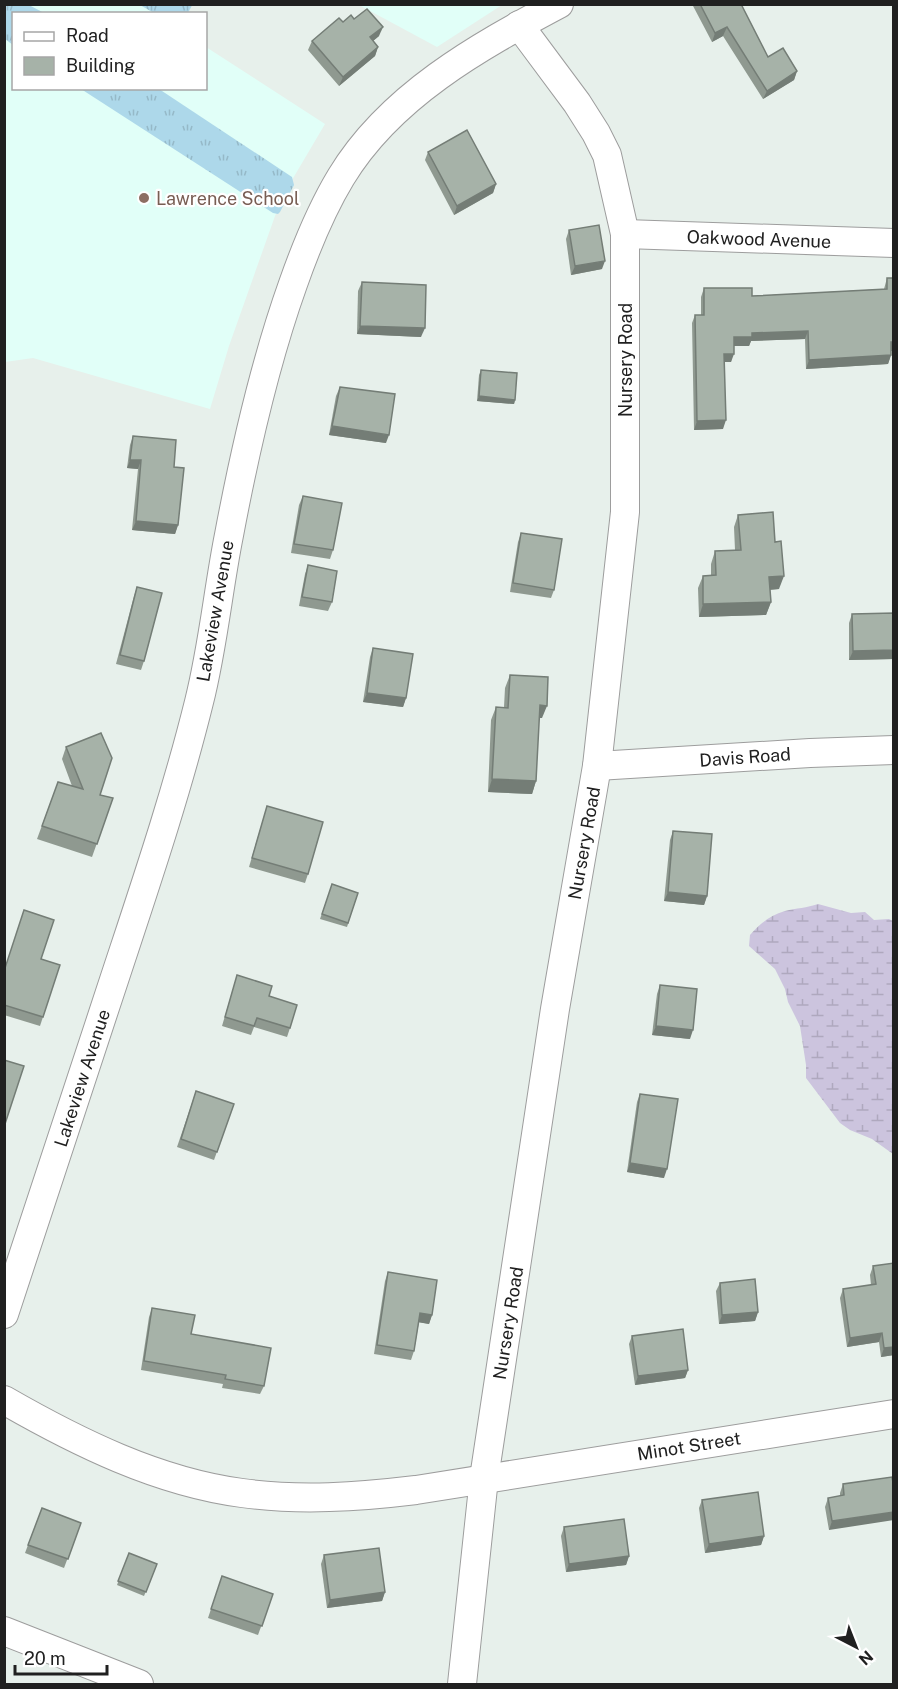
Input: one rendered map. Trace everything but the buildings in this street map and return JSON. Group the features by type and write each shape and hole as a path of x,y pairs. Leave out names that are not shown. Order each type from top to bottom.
{"street":[{"name":"Lakeview Avenue","path":"4,1314 164,831 200,698 229,535 264,379 283,314 320,217 342,176 364,144 390,117 441,74 559,4"},
{"name":"Nursery Road","path":"462,1684 484,1478 555,1009 597,766 625,512 625,234 606,155 596,133 577,103 519,26"},
{"name":"Oakwood Avenue","path":"625,234 894,243"},
{"name":"Davis Road","path":"597,766 894,750"},
{"name":"Minot Street","path":"4,1400 72,1437 137,1466 240,1493 293,1498 337,1497 416,1490 894,1414"},
{"path":"4,1631 139,1684"}],"shaded area":[{"name":"Lawrence School","path":"4,5 192,5 188,12 12,12 12,90 207,90 207,48 325,124 292,180 275,216 229,346 210,409 33,358 5,362"},
{"path":"359,5 502,5 437,47"}],"green space":[{"path":"192,4 188,12 152,12 140,5"},
{"path":"4,5 29,5 42,12 12,12 12,44 5,39"},
{"path":"83,90 161,90 292,177 294,185 280,212 273,213"},
{"path":"818,904 851,913 865,912 874,920 893,921 893,1154 872,1139 840,1123 806,1078 800,1026 788,1002 785,989 775,969 749,946 750,935 770,917 785,911"}],"place":[{"name":"Lawrence School","path":"144,198"}]}
